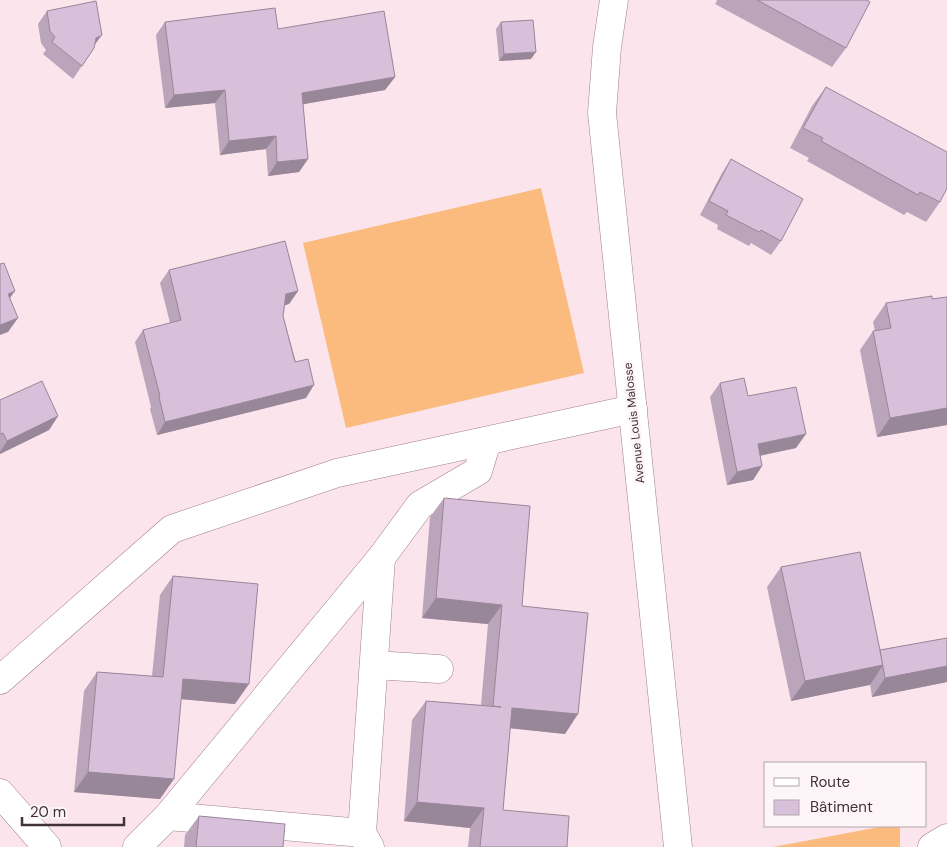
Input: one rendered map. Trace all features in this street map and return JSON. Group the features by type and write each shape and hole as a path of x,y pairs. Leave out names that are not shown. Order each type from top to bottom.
{"street":[{"name":"Avenue Louis Malosse","path":"614,0 607,48 602,113 678,847"},
{"path":"0,680 172,529 337,473 633,409"},
{"path":"138,847 168,816 381,558 420,505 478,470 487,441"},
{"path":"168,816 366,840 381,558"},
{"path":"374,665 439,669"},
{"path":"0,793 47,847"},
{"path":"932,847 947,838"}],"shaded area":[{"path":"541,188 584,373 346,428 303,243"},
{"path":"880,827 900,827 900,847 773,847"}],"building":[{"path":"757,0 867,0 870,2 846,48"},
{"path":"96,1 102,35 96,38 94,48 82,66 52,42 55,37 50,31 47,11"},
{"path":"275,8 278,29 384,11 395,77 302,93 308,159 277,162 276,136 229,141 225,90 174,95 165,22"},
{"path":"533,20 536,52 504,54 501,22"},
{"path":"826,87 947,152 947,188 940,202 920,192 918,195 821,141 823,138 803,128"},
{"path":"731,159 803,199 781,241 726,215 728,211 709,201"},
{"path":"285,241 298,291 286,294 283,316 295,362 308,359 314,385 165,422 143,330 181,320 169,270"},
{"path":"4,263 15,291 8,294 18,318 0,325 0,264"},
{"path":"932,296 932,299 947,297 947,408 890,418 873,331 891,328 886,303"},
{"path":"744,378 748,396 796,387 806,434 758,444 762,466 737,472 720,383"},
{"path":"42,381 58,416 7,441 3,433 0,434 0,400"},
{"path":"444,498 530,506 522,606 588,613 578,714 512,708 503,810 569,816 567,847 480,847 484,808 417,802 426,701 501,707 493,706 502,605 436,598"},
{"path":"860,552 883,665 805,681 781,567"},
{"path":"173,576 258,584 249,684 183,679 174,779 88,772 97,672 163,677"},
{"path":"947,638 947,666 885,678 880,650"},
{"path":"199,816 285,824 283,847 196,847"}]}
